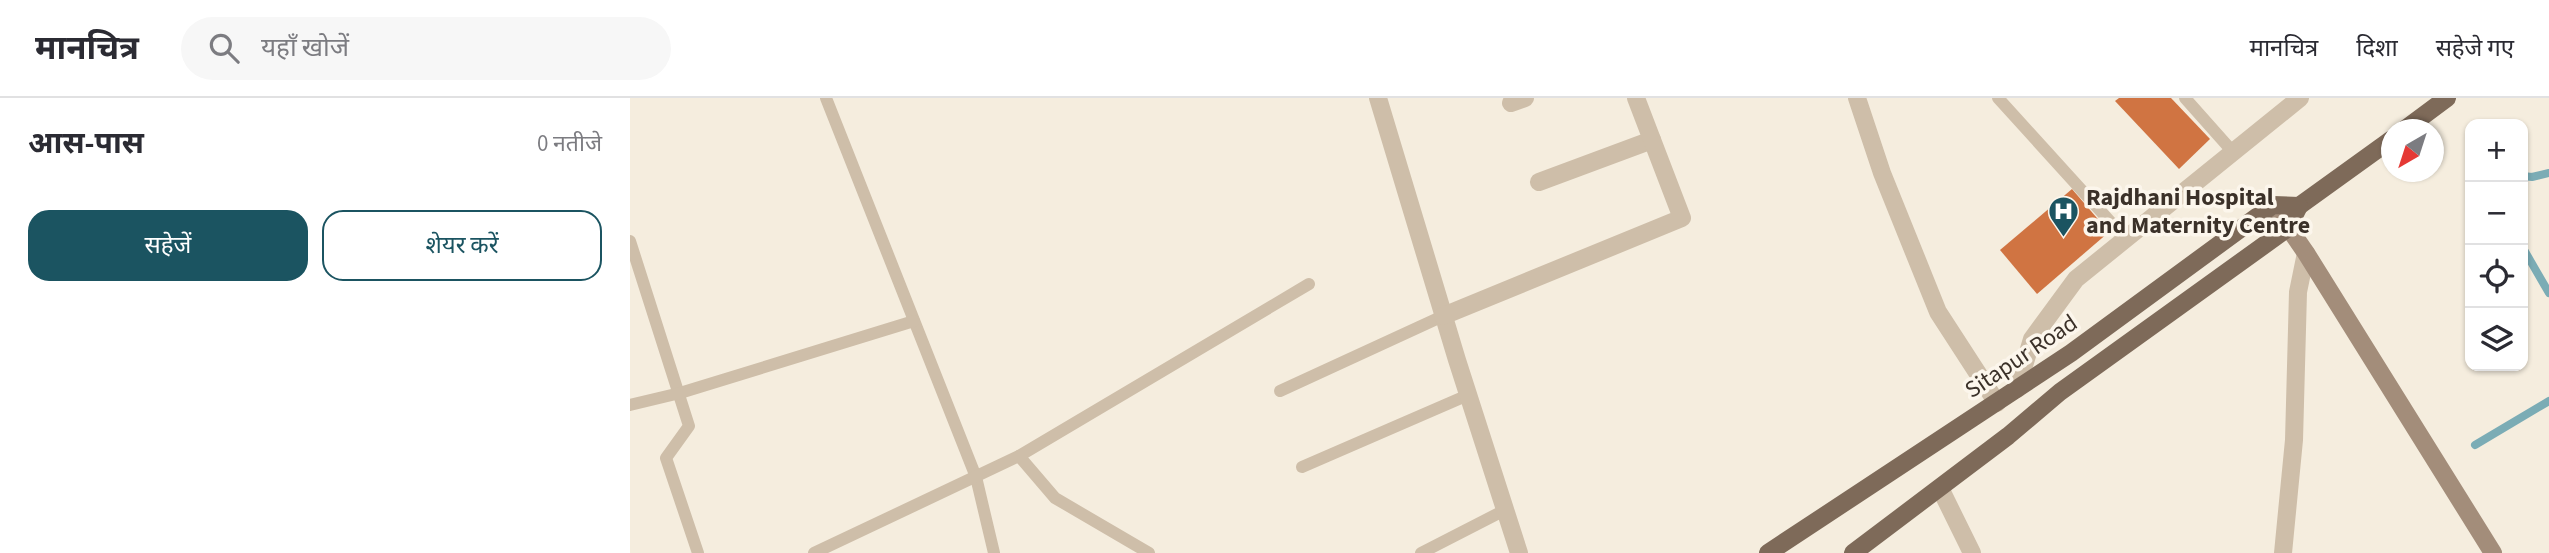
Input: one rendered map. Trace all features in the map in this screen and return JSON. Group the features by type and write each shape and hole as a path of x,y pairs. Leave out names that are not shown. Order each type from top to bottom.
{"main road":[{"path":"2419,119 2447,98"},
{"name":"Sitapur Road","path":"1853,553 2008,436 2060,392 2288,228 2299,206 2381,147"},
{"name":"Sitapur Road","path":"1768,553 2071,353 2273,205"},
{"path":"2273,205 2299,206"},
{"path":"2273,205 2306,253 2493,553"}],"street":[{"path":"1378,98 1443,316 1519,553"},
{"path":"1443,316 1682,218 1636,98"},
{"path":"1857,98 1882,173 1938,312 1997,403"},
{"path":"2017,389 2032,339 2076,279 2300,98"},
{"path":"1539,182 1651,139"},
{"path":"2283,553 2294,440 2298,292 2306,253"},
{"path":"1940,488 1972,553"}],"lane":[{"path":"826,98 976,477 994,553"},
{"path":"1998,98 2126,239"},
{"path":"2185,98 2233,152"},
{"path":"630,241 689,426 666,458 698,553"},
{"path":"814,553 1019,456 1309,284"},
{"path":"1280,391 1443,316"},
{"path":"630,405 680,393 914,321"},
{"path":"1302,467 1468,395"},
{"path":"1019,456 1055,498 1149,553"},
{"path":"1421,553 1505,510"}],"building":[{"path":"2119,98 2171,98 2210,139 2179,169 2115,101"},
{"path":"2072,189 2109,232 2037,294 2000,250"}],"waterway":[{"path":"2528,177 2549,173"},
{"path":"2528,257 2549,293"},
{"path":"2475,445 2549,401"}],"place":[{"name":"Rajdhani Hospital and Maternity Centre","path":"2063,238"}]}
